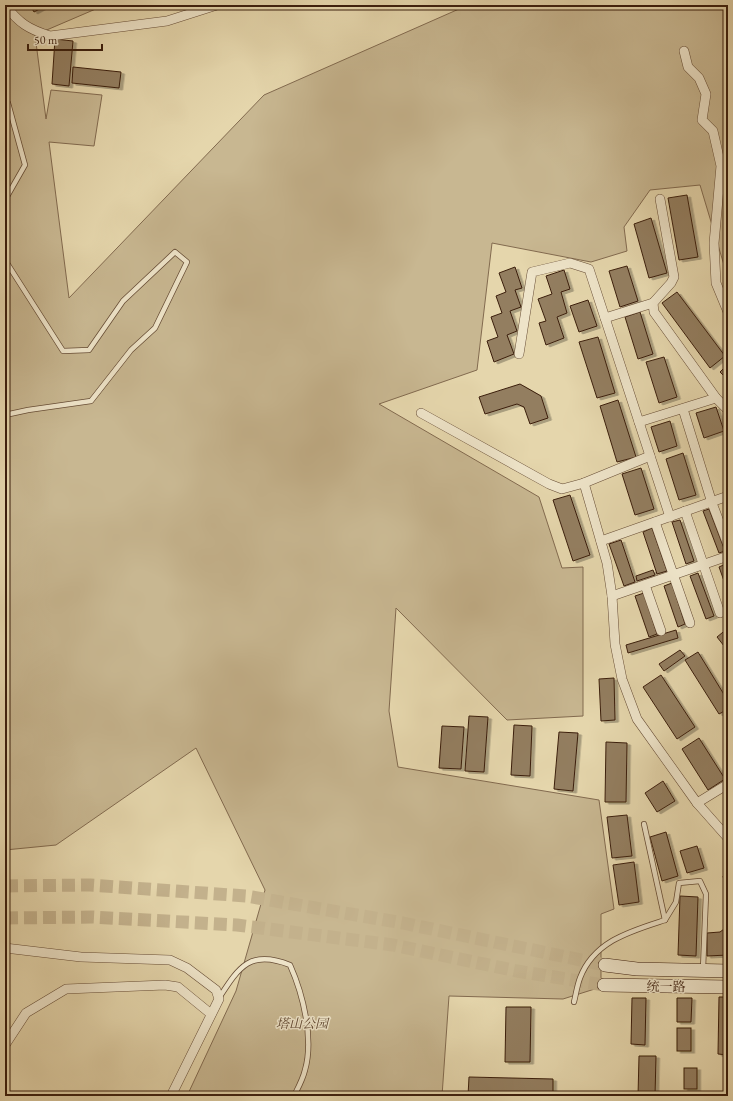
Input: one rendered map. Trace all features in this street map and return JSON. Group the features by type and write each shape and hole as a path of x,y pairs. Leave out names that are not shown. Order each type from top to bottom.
{"main road":[{"name":"统一路","path":"605,965 637,969 728,971"},
{"name":"统一路","path":"604,985 728,987"}],"street":[{"path":"6,5 14,16 31,30 50,36 167,21 217,5"},
{"path":"684,51 688,67 699,78 706,94 702,120 713,131 721,166 714,243 716,283 728,312"},
{"path":"605,318 653,303 671,283 674,277 660,199"},
{"path":"518,354 532,272 570,263 589,269 670,517"},
{"path":"653,303 654,312 716,398 728,410"},
{"path":"639,422 716,398"},
{"path":"683,409 712,503 728,545"},
{"path":"421,412 549,484 562,489 584,483 650,456"},
{"path":"584,483 607,563 612,596 616,651 622,679 637,719 697,803 728,838"},
{"path":"601,541 712,503 728,496"},
{"path":"685,511 720,613"},
{"path":"655,522 690,623"},
{"path":"612,596 728,556"},
{"path":"645,585 661,631"},
{"path":"697,803 728,784"},
{"path":"5,948 81,957 170,960 187,968 216,990 219,999 171,1096"},
{"path":"5,1044 26,1013 66,989 165,985 178,987 211,1014"}],"lane":[{"path":"5,104 8,103 25,165 5,200"},
{"path":"5,260 63,351 89,350 123,301 175,252 187,262 156,328 131,350 91,401 28,410 5,415"},
{"path":"644,824 665,920"},
{"path":"574,1002 580,978 593,954 611,940 629,931 665,920 676,902 679,883 700,881 706,894 703,971"},
{"path":"219,999 243,965 254,960 274,958 290,965 299,986 309,1049 305,1071 294,1096"},
{"path":"674,1094 728,1095"}],"green space":[{"name":"塔山公园","path":"5,5 105,5 35,35 46,119 51,90 102,95 94,146 49,142 69,298 264,95 468,5 728,5 728,270 724,265 700,185 650,190 624,227 627,251 591,262 492,243 477,370 379,404 539,497 562,568 583,567 583,716 507,720 396,608 389,711 398,767 599,800 614,909 601,914 601,987 563,999 449,996 442,1096 187,1096 236,991 265,890 196,748 56,845 5,850 5,713 7,711 5,705"}],"building":[{"path":"30,5 47,5 34,12"},
{"path":"55,39 73,41 69,86 52,84"},
{"path":"73,67 121,72 119,88 72,83"},
{"path":"687,195 698,257 679,260 668,198"},
{"path":"651,218 667,273 649,278 634,224"},
{"path":"627,266 638,301 620,307 609,271"},
{"path":"515,267 522,288 515,290 521,307 510,311 517,331 507,335 514,354 494,362 487,341 498,337 491,317 502,313 496,296 506,292 499,273"},
{"path":"564,270 570,289 561,292 567,313 557,317 564,338 546,345 539,323 546,321 538,299 552,294 546,276"},
{"path":"677,292 725,356 710,368 662,303"},
{"path":"588,300 597,326 579,332 570,306"},
{"path":"640,312 653,354 638,359 625,317"},
{"path":"598,337 615,393 597,398 579,342"},
{"path":"664,357 677,397 659,403 646,362"},
{"path":"728,364 728,380 720,372"},
{"path":"520,384 541,396 548,418 530,424 524,407 517,404 485,414 479,397"},
{"path":"618,400 636,457 617,462 600,406"},
{"path":"716,407 724,431 704,438 696,413"},
{"path":"670,421 677,446 659,452 651,427"},
{"path":"683,453 696,495 679,500 666,459"},
{"path":"641,468 654,509 635,515 622,474"},
{"path":"570,495 590,555 573,561 553,500"},
{"path":"709,509 725,551 719,553 703,511"},
{"path":"680,520 694,561 686,564 672,522"},
{"path":"652,528 667,571 657,574 643,532"},
{"path":"621,540 635,582 624,586 609,544"},
{"path":"728,563 728,592 719,567"},
{"path":"653,570 655,575 637,581 636,576"},
{"path":"698,573 714,616 706,619 690,576"},
{"path":"672,583 685,624 678,627 664,586"},
{"path":"644,593 657,634 649,637 635,596"},
{"path":"728,628 728,651 717,637"},
{"path":"676,630 678,638 628,653 626,645"},
{"path":"680,650 685,656 664,671 659,664"},
{"path":"698,652 728,701 728,709 719,714 685,660"},
{"path":"661,675 695,727 677,739 643,687"},
{"path":"614,678 615,720 601,721 599,679"},
{"path":"469,716 488,717 484,772 465,771"},
{"path":"514,725 532,726 530,776 511,775"},
{"path":"442,726 464,727 461,769 439,768"},
{"path":"559,732 578,733 573,791 554,789"},
{"path":"699,738 725,779 708,790 682,749"},
{"path":"606,742 627,743 626,802 605,802"},
{"path":"663,781 675,801 657,812 645,793"},
{"path":"627,815 632,856 612,858 607,817"},
{"path":"666,832 678,876 662,881 650,837"},
{"path":"697,846 704,868 687,873 680,851"},
{"path":"634,862 639,902 619,905 613,865"},
{"path":"728,874 728,898 723,876"},
{"path":"680,896 698,897 696,956 678,955"},
{"path":"728,926 728,955 707,956 707,933 720,932"},
{"path":"719,997 728,997 728,1055 718,1054"},
{"path":"632,998 646,998 645,1045 631,1044"},
{"path":"677,998 692,998 691,1022 677,1022"},
{"path":"506,1007 531,1007 530,1062 505,1062"},
{"path":"677,1028 691,1028 691,1051 677,1051"},
{"path":"639,1056 656,1056 655,1096 638,1096"},
{"path":"684,1068 697,1068 697,1089 684,1089"},
{"path":"469,1077 553,1079 553,1096 468,1096"}],"tunnel":[{"path":"5,886 90,885 246,896 403,923 605,965"},
{"path":"5,918 92,917 237,925 393,945 517,971 604,985"}]}
